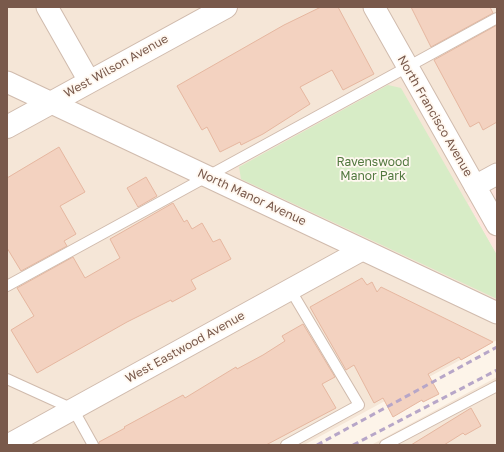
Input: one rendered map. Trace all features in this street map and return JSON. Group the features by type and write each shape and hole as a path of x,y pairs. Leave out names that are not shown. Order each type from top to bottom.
{"street":[{"path":"47,7 89,81"},
{"name":"West Wilson Avenue","path":"7,126 226,7"},
{"name":"North Francisco Avenue","path":"374,7 497,225"},
{"name":"North Manor Avenue","path":"7,82 497,313"},
{"path":"475,186 497,174"},
{"name":"West Eastwood Avenue","path":"8,445 362,250"}],"lane":[{"path":"7,286 497,18"},
{"path":"286,445 359,406 290,289"},
{"path":"7,379 72,409 93,445"},
{"path":"385,445 497,386"}],"shaded area":[{"path":"7,7 497,7 497,188 468,203 497,255 497,340 304,445 7,445"},
{"path":"497,188 497,255 468,203"},
{"path":"497,377 497,445 371,445"}],"green space":[{"name":"Ravenswood Manor Park","path":"388,85 401,88 497,255 497,299 241,179 239,167"}],"building":[{"path":"321,7 338,7 374,74 343,90 332,70 300,87 310,104 263,134 241,145 240,142 220,152 207,127 202,130 177,86 284,25"},
{"path":"411,7 490,7 493,13 431,47"},
{"path":"497,25 497,122 483,130 479,122 470,127 434,60"},
{"path":"59,147 85,192 60,206 76,234 64,241 67,246 21,271 7,248 7,178"},
{"path":"146,177 157,196 138,207 127,188"},
{"path":"173,203 184,222 187,220 192,229 202,223 213,242 220,239 231,259 191,280 196,289 172,302 171,300 127,322 37,373 11,330 34,316 17,288 73,257 85,278 120,258 110,239"},
{"path":"362,278 367,285 372,282 377,292 381,287 493,342 461,360 459,357 428,374 439,394 423,402 422,400 393,417 383,398 374,403 354,365 346,370 310,307"},
{"path":"303,324 335,377 322,384 336,408 266,445 99,445 99,442 125,428 124,427 183,395 185,398 236,367 237,369 263,355 285,341 282,336"},
{"path":"471,408 481,426 465,435 463,433 444,445 411,445"}],"railway":[{"path":"317,445 497,347"},
{"path":"353,445 497,370"}]}
